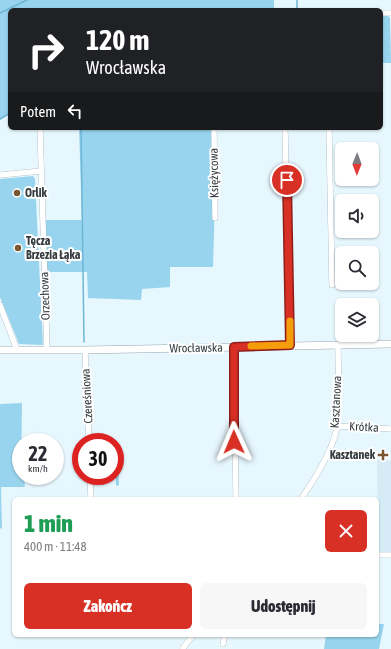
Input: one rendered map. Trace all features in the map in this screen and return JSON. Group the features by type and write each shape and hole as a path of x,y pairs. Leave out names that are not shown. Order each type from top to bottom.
{"street":[{"name":"Orzechowa","path":"40,130 47,350"},
{"name":"Księżycowa","path":"214,130 215,218"},
{"path":"286,130 290,345"},
{"path":"329,130 332,284"},
{"path":"0,175 41,171"},
{"path":"0,305 17,350"},
{"name":"Kasztanowa","path":"302,497 315,478 331,445 337,426 338,344"},
{"name":"Wrocławska","path":"0,350 85,350 391,344"},
{"path":"234,347 236,497"},
{"name":"Czereśniowa","path":"85,350 89,433"},
{"name":"Krótka","path":"337,426 391,429"},
{"path":"90,485 91,497"},
{"path":"379,555 391,555"},
{"path":"183,648 192,637"},
{"path":"223,644 225,637"}],"shaded area":[{"path":"0,0 274,0 274,8 8,8 8,114 0,120"},
{"path":"383,16 388,16 390,18 391,63 383,63"},
{"path":"79,130 217,130 213,267 170,267 170,287 142,289 141,300 88,298 87,272 47,272 45,220 82,220"},
{"path":"33,176 35,179 43,345 19,344 0,297 0,179"},
{"path":"22,403 22,433 12,433 12,485 25,485 25,487 1,487 2,529 0,528 0,404"},
{"path":"377,460 391,461 391,552 379,552 379,497 377,497"},
{"path":"379,624 384,624 379,649 324,649 326,637 379,637"}],"waterway":[{"path":"10,8 27,0"},
{"path":"297,0 297,8"},
{"path":"0,13 8,9"},
{"path":"0,119 8,114"},
{"path":"81,130 84,342"}],"slow traffic":[{"path":"251,346 290,345 290,321"}],"place":[{"name":"Orlik","path":"17,193"},
{"name":"Tęcza Brzezia Łąka","path":"18,248"},
{"name":"Kasztanek","path":"383,455"}],"route":[{"path":"234,442 234,347 290,345 287,180"}]}
